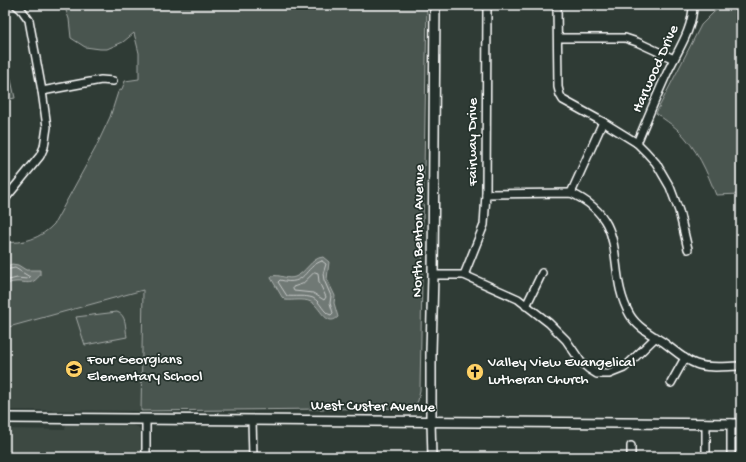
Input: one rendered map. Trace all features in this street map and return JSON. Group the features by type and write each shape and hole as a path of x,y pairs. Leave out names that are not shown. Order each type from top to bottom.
{"main road":[{"name":"North Benton Avenue","path":"431,422 435,5"},
{"name":"West Custer Avenue","path":"5,418 741,424"}],"street":[{"path":"5,200 40,156 44,147 47,127 29,20 16,5"},
{"name":"Fairway Drive","path":"464,275 484,226 486,194 487,5"},
{"path":"557,5 558,87 560,95 564,100 637,143 656,163 670,187 679,211 688,249"},
{"name":"Harwood Drive","path":"637,143 689,28 693,14 693,5"},
{"path":"558,38 625,38 674,59"},
{"path":"42,91 101,80 113,81"},
{"path":"571,193 603,122"},
{"path":"486,194 571,193 583,199 595,208 603,217 609,228 615,246 619,283 623,301 631,317 641,327 693,363 701,366 741,366"},
{"path":"526,306 542,273"},
{"path":"433,275 464,275 518,300 549,323 566,340 581,362 597,374 609,374 624,368 656,337"},
{"path":"671,383 685,358"},
{"path":"146,419 146,457"},
{"path":"252,420 253,457"},
{"name":"North Benton Avenue","path":"431,422 432,457"},
{"path":"706,423 706,457"},
{"path":"731,423 731,457"},
{"path":"631,446 631,457"}],"shaded area":[{"path":"64,5 427,5 420,390 418,401 413,408 141,411 143,290 5,328 5,242 19,242 32,239 44,233 54,224 95,149 110,117 118,92 122,89 125,81 139,79 139,53 134,33 123,42 107,49 85,47 71,38 69,19"},
{"path":"741,5 741,194 716,195 705,169 691,145 676,128 656,113 701,25 720,7"},
{"path":"5,52 15,98 5,100"},
{"name":"Four Georgians Elementary School","path":"144,290 141,411 5,410 5,328"},
{"path":"117,312 124,319 127,337 85,345 76,317"},
{"path":"66,423 132,425 138,427 144,438 144,457 5,457 5,429 65,430"}],"water":[{"path":"323,257 329,262 327,279 335,296 334,303 338,317 334,320 330,320 323,315 311,302 301,300 285,300 271,278 272,276 289,278 295,277 315,260"},
{"path":"12,264 18,265 26,270 40,270 40,275 34,281 28,283 14,282 5,285 5,267"}],"place":[{"name":"Four Georgians Elementary School","path":"74,369"},
{"name":"Valley View Evangelical Lutheran Church","path":"475,372"}]}
